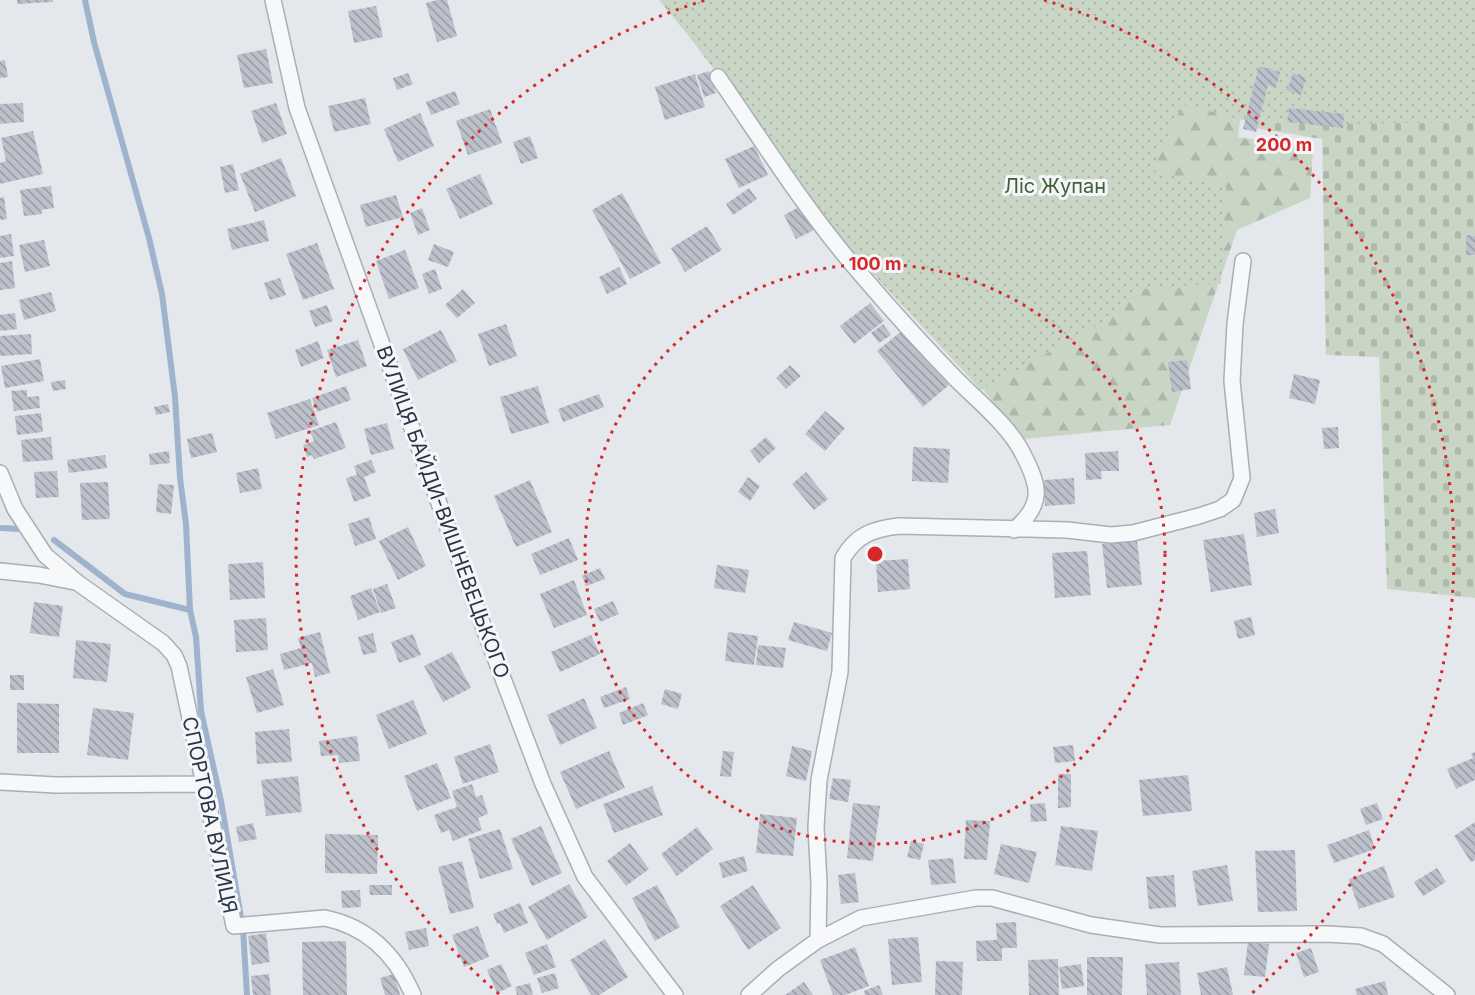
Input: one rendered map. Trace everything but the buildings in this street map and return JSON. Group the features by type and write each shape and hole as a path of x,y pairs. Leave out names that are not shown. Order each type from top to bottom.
{"street":[{"name":"ВУЛИЦЯ БАЙДИ-ВИШНЕВЕЦЬКОГО","path":"273,0 297,108 482,623 543,784 585,877 675,995"},
{"path":"718,77 833,242 936,358 1004,427 1023,452 1035,483 1036,500 1028,518 1014,530"},
{"path":"818,940 819,883 816,827 819,780 840,672 843,558 850,545 867,534 883,528 918,526 1067,530 1111,535 1199,516 1220,509 1233,500 1242,478 1232,381 1235,324 1243,261"},
{"name":"СПОРТОВА ВУЛИЦЯ","path":"0,473 15,509 45,555 78,583 163,643 174,655 179,666 202,784 234,926 325,918 339,921 371,938 386,951 405,976 413,995"},
{"path":"0,571 39,575 78,583"},
{"path":"0,782 56,785 202,784"},
{"path":"749,995 778,969 818,940 861,918 976,898 992,898 1091,925 1160,935 1327,934 1361,936 1383,944 1447,995"}],"green space":[{"name":"Ліс Жупан","path":"659,0 1254,0 1238,137 1313,149 1310,198 1237,230 1170,425 1024,439"},
{"name":"Ліс Жупан","path":"662,0 1475,0 1475,122 1336,124 1280,119 1242,120 1183,104 1151,170 1226,187 1221,284 1152,287 1141,290 1107,320 981,390 839,237"},
{"path":"1281,0 1475,0 1475,598 1387,589 1379,357 1326,355 1322,139 1248,127"}],"waterway":[{"path":"85,0 94,42 149,238 162,294 175,397 180,478 186,524 190,610 196,637 201,711 221,801 243,929 247,995"},
{"path":"0,528 23,529"},
{"path":"54,540 125,594 190,610"}]}
